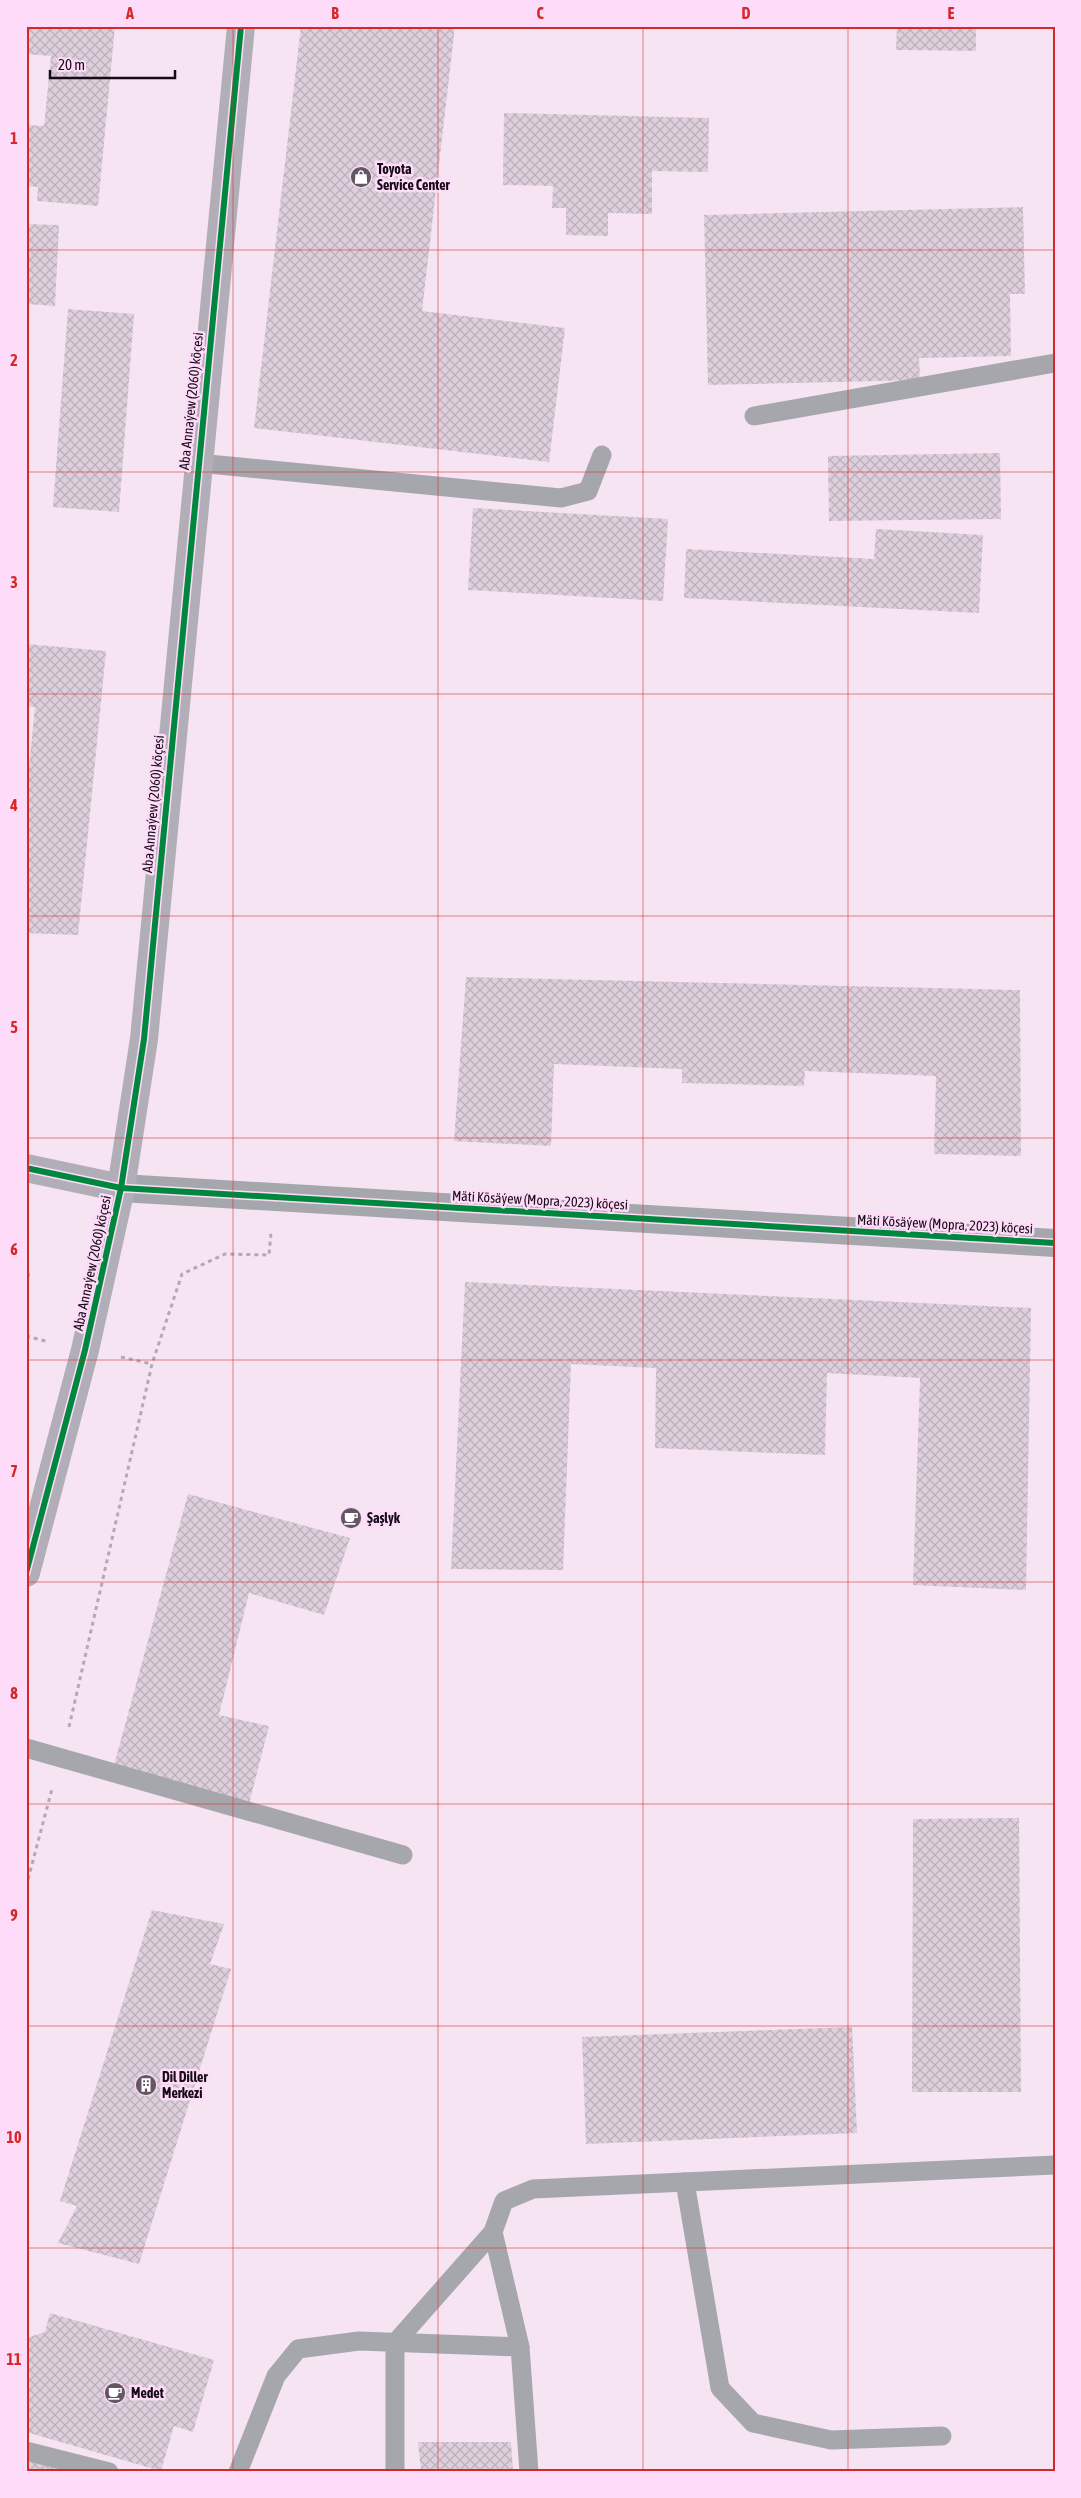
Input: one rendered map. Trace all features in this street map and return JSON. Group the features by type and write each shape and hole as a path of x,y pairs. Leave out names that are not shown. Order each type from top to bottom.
{"street":[{"name":"Aba Annaýew (2060) köçesi","path":"26,1573 85,1350 121,1188 144,1039 241,26"},
{"name":"Mäti Kösäýew (Mopra, 2023) köçesi","path":"26,1168 121,1188 1055,1243"}],"lane":[{"path":"754,416 1055,363"},
{"path":"198,463 561,498 588,491 602,454"},
{"path":"26,1748 403,1855"},
{"path":"395,2472 395,2343 492,2232 504,2201 533,2189 1055,2165"},
{"path":"685,2182 720,2388 753,2423 831,2440 942,2436"},
{"path":"492,2232 520,2347 529,2472"},
{"path":"238,2472 276,2376 298,2349 359,2341 520,2347"},
{"path":"26,2451 109,2472"}],"path":[{"path":"26,1888 62,1758 152,1364 182,1274 225,1254 269,1255 276,1197"},
{"path":"26,1266 29,1272 26,1285"}],"building":[{"path":"26,26 115,26 98,206 37,201 38,187 26,186 26,125 44,126 51,56 26,54"},
{"name":"Toyota Service Center","path":"301,26 455,26 422,311 565,328 549,462 254,428"},
{"path":"897,26 976,26 976,51 896,50"},
{"path":"504,113 709,118 708,172 652,171 652,214 608,213 608,236 566,235 566,208 552,208 553,186 503,185"},
{"path":"1023,207 1025,294 1010,294 1011,356 919,358 920,380 708,385 704,215"},
{"path":"26,224 59,225 55,306 26,304"},
{"path":"68,309 134,314 119,512 53,507"},
{"path":"1000,453 1001,519 829,521 828,456"},
{"path":"473,508 668,519 663,601 468,590"},
{"path":"876,529 983,535 979,613 684,598 686,549 874,559"},
{"path":"26,644 106,651 78,935 26,933 26,797 35,707 26,706"},
{"path":"466,977 1020,990 1021,1156 934,1154 936,1076 805,1071 804,1086 682,1083 682,1069 554,1064 551,1146 454,1141"},
{"path":"465,1282 1031,1308 1026,1590 913,1585 920,1378 827,1373 825,1455 655,1448 656,1368 571,1364 563,1570 451,1569"},
{"path":"188,1494 350,1538 324,1615 249,1593 219,1715 269,1726 249,1804 113,1769"},
{"path":"1019,1818 1021,2092 912,2092 913,1819"},
{"name":"Dil Diller Merkezi","path":"152,1910 224,1924 210,1964 231,1969 139,2264 58,2243 77,2206 60,2201"},
{"path":"852,2027 857,2133 586,2144 582,2037"},
{"name":"Medet","path":"50,2313 214,2360 193,2432 174,2426 161,2471 26,2432 26,2338 45,2332"},
{"path":"418,2442 511,2442 513,2472 421,2472"},
{"path":"26,2458 79,2472 26,2472"}],"cycle path":[{"path":"26,1573 85,1350 121,1188 144,1039 241,26"},
{"path":"26,1168 121,1188 1055,1243"}],"place":[{"name":"Toyota Service Center","path":"361,177"},
{"name":"Şaşlyk","path":"351,1518"},
{"name":"Dil Diller Merkezi","path":"146,2085"},
{"name":"Medet","path":"115,2393"}]}
